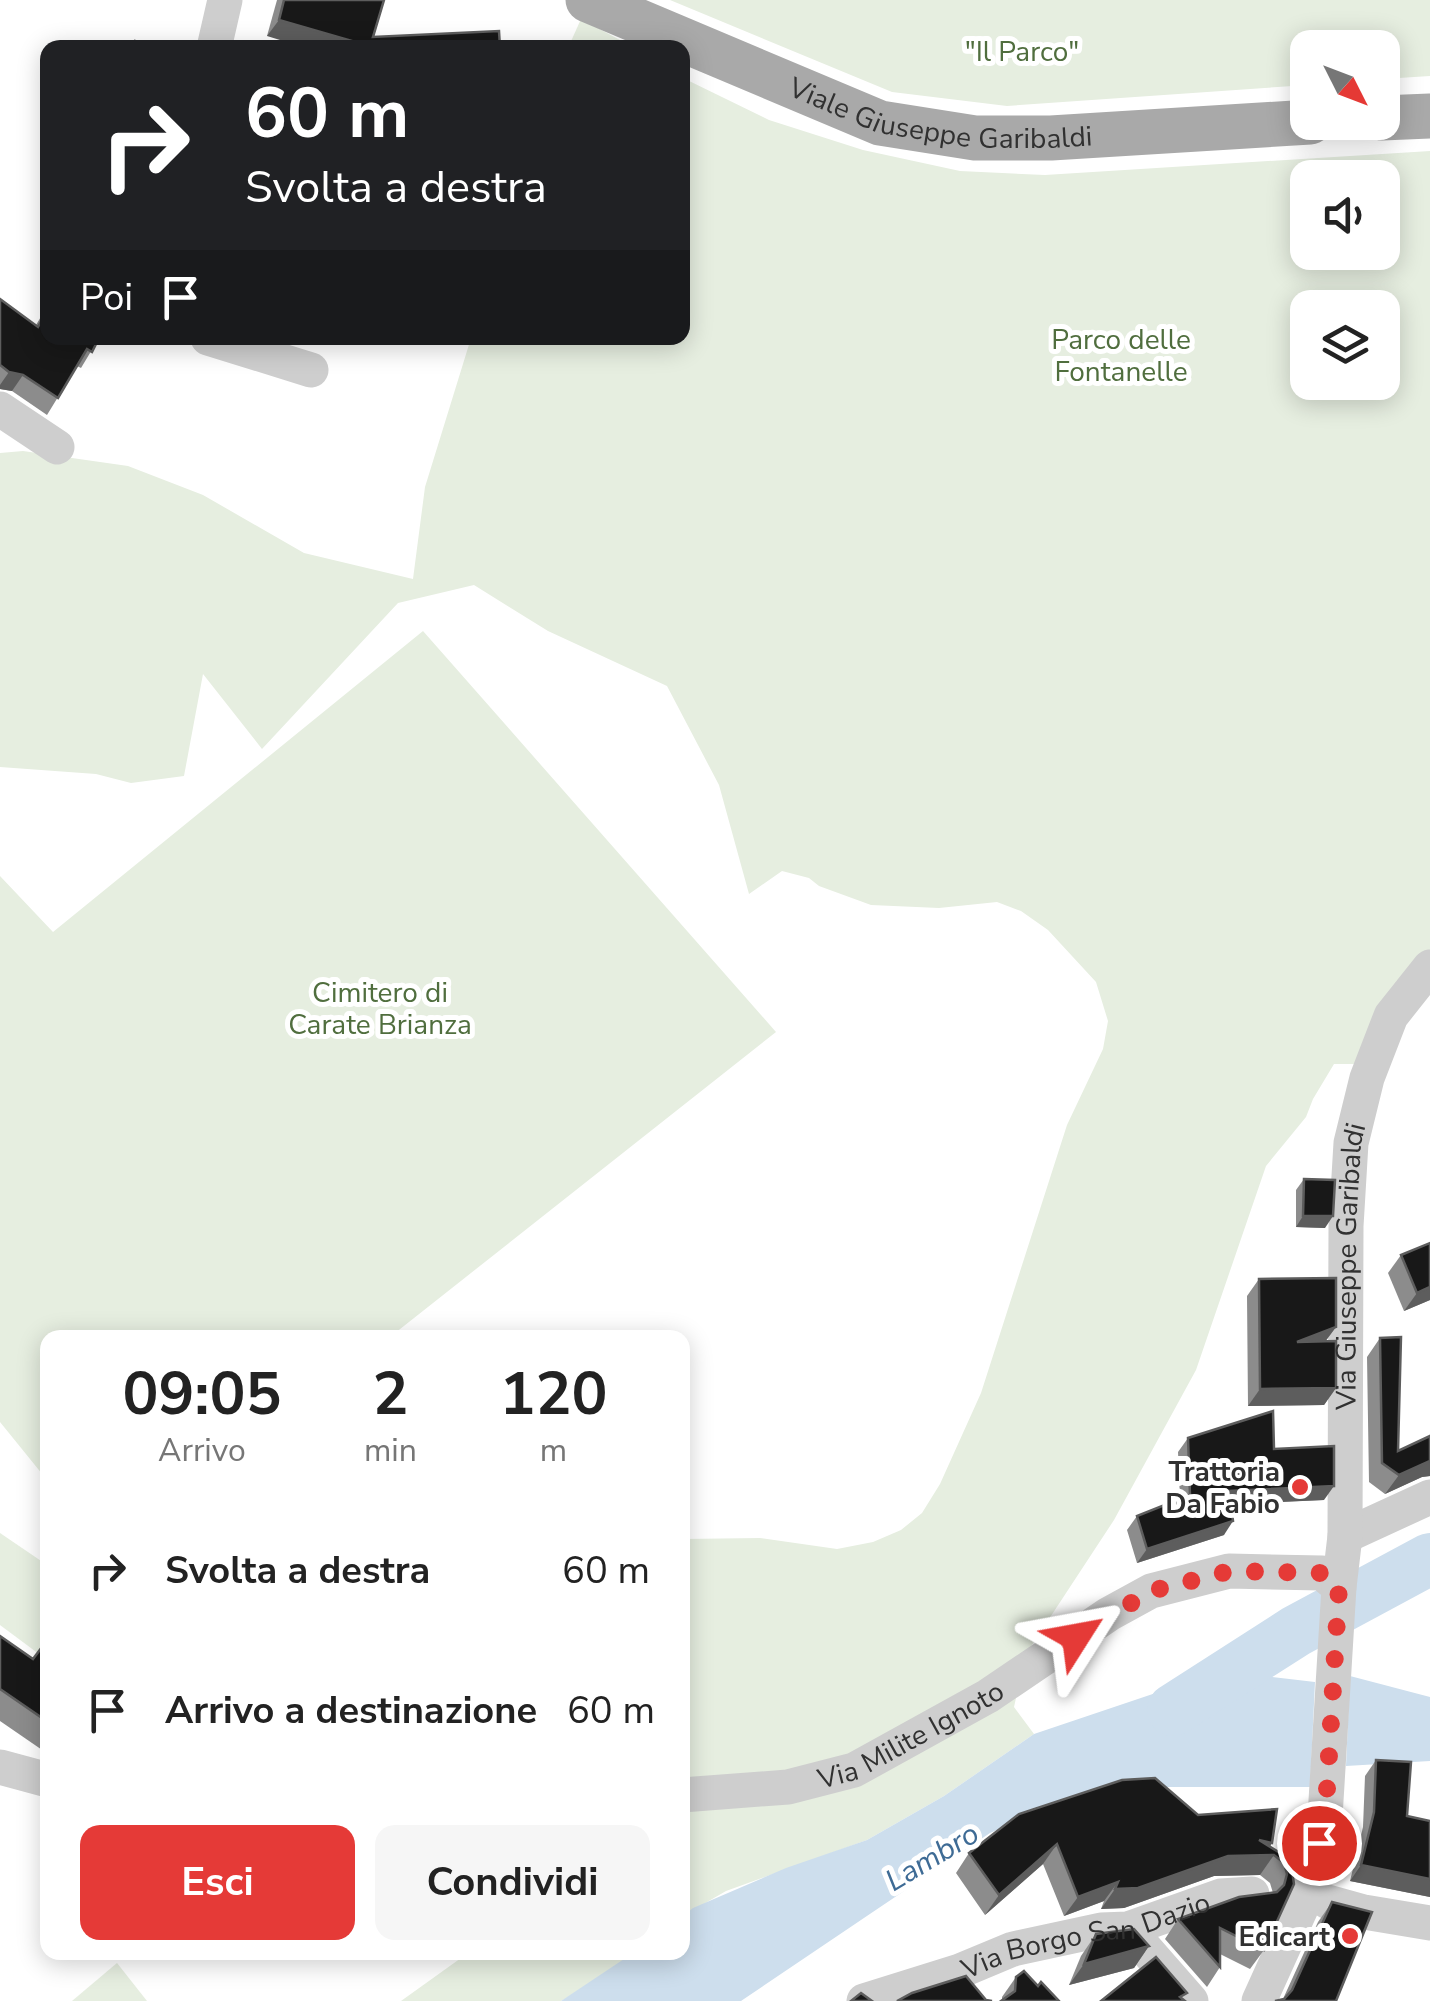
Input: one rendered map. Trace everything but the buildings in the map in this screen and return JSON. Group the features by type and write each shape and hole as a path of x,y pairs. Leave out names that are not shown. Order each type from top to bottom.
{"main road":[{"name":"Viale Giuseppe Garibaldi","path":"588,0 683,40"},
{"name":"Viale Giuseppe Garibaldi","path":"690,43 880,123 974,138 1052,138 1290,123"},
{"path":"1400,117 1430,116"}],"street":[{"path":"216,40 225,0"},
{"path":"231,345 311,370"},
{"path":"0,409 56,447"},
{"name":"Via Giuseppe Garibaldi","path":"1258,2001 1303,1895 1325,1817 1345,1536 1346,1226 1352,1143 1366,1078 1390,1016 1430,967"},
{"path":"1345,1536 1430,1496"},
{"name":"Via Milite Ignoto","path":"690,1794 788,1788 854,1770 988,1696 1109,1614 1151,1591 1230,1571 1322,1573 1339,1587"},
{"path":"0,1768 40,1778"},
{"name":"Via Borgo San Dazio","path":"864,2001 1013,1950 1101,1930 1128,1929 1220,1896 1252,1894"},
{"path":"1303,1895 1364,1912 1430,1923"},
{"path":"1128,1929 1191,2001"},
{"path":"960,1971 982,2001"}],"green space":[{"name":"\"Il Parco\"","path":"670,0 1430,0 1430,76 1400,78 1400,30 1290,30 1290,86 1007,106 892,92"},
{"path":"581,19 620,40 572,40"},
{"name":"Parco delle Fontanelle","path":"690,81 769,120 863,150 960,171 1045,175 1430,151 1430,967 1372,1064 1334,1064 1306,1117 1266,1166 1196,1370 1114,1520 1026,1654 1014,1707 1034,1734 944,1796 867,1840 726,1891 690,1912 690,1539 760,1538 837,1549 873,1542 901,1530 922,1513 940,1484 981,1393 1067,1125 1103,1049 1108,1021 1096,982 1048,930 1021,911 997,902 939,908 871,905 819,886 809,878 782,871 749,894 719,785 667,686 548,631 474,585 398,603 262,749 203,674 184,776 131,783 96,774 0,767 0,453 23,451 128,466 203,495 304,553 413,579 425,487 469,345 690,345"},
{"name":"Cimitero di Carate Brianza","path":"423,631 776,1032 399,1330 40,1330 40,1471 0,1422 0,876 53,932"},
{"path":"0,1533 40,1560 40,1655 0,1625"},
{"path":"458,1960 624,1960 561,2001 401,2001"},
{"path":"117,1963 147,2001 72,2001"}],"water":[{"path":"1221,1671 1315,1682 1310,1787 1133,1787 1061,1802 990,1833 741,2001 561,2001 622,1960 690,1960 693,1908 786,1868 867,1840 944,1796 1034,1734"},
{"path":"1350,1676 1430,1697 1430,1761 1346,1766"}],"waterway":[{"name":"Lambro","path":"1173,1710 1296,1631 1430,1559"}],"place":[{"name":"Trattoria Da Fabio","path":"1300,1487"},
{"name":"Edicart","path":"1350,1936"}],"route":[{"path":"1076,1637 1151,1591 1230,1571 1322,1573 1331,1577 1339,1587 1325,1817 1319,1843"}]}
